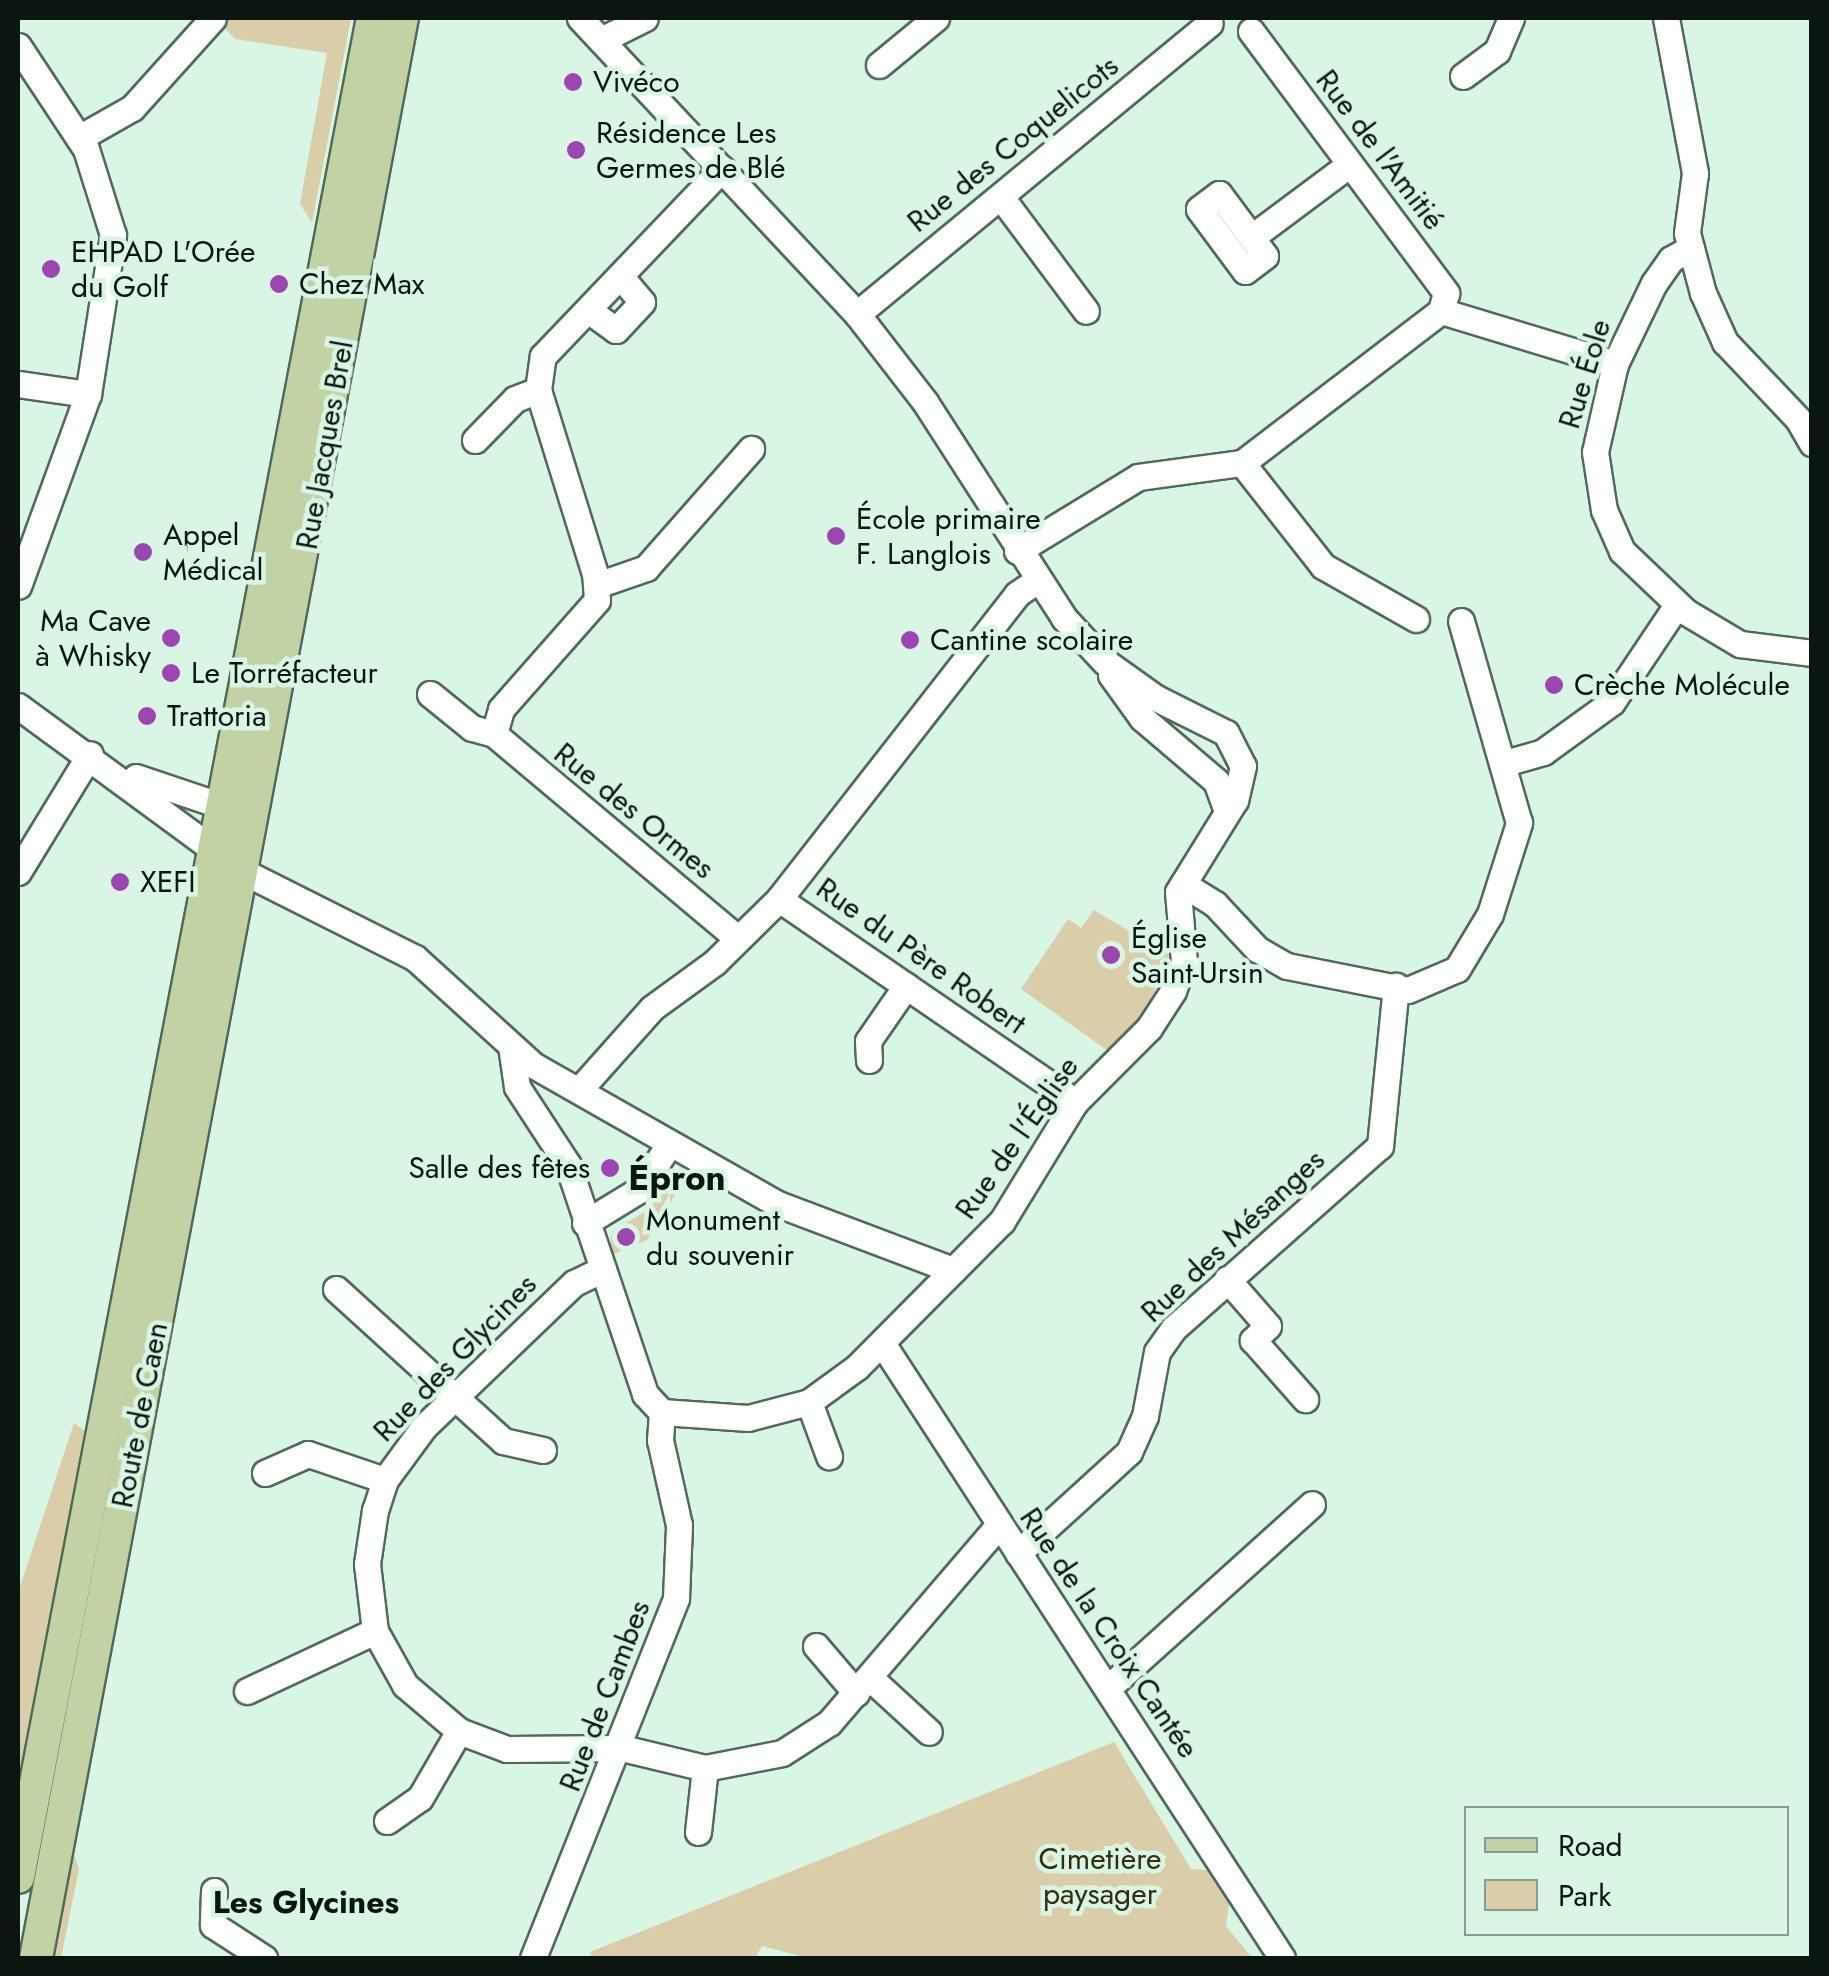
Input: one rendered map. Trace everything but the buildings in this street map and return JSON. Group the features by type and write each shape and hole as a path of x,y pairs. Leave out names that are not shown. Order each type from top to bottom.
{"main road":[{"name":"Rue Jacques Brel","path":"214,848 373,18"},
{"name":"Rue Jacques Brel","path":"251,876 402,18"},
{"name":"Route de Caen","path":"18,1877 214,848"},
{"name":"Route de Caen","path":"36,1958 251,876"}],"street":[{"path":"80,138 132,108 213,18"},
{"path":"580,18 857,314 926,402 1036,581 1104,662 1142,718 1216,780 1226,811"},
{"path":"601,40 645,18"},
{"path":"879,65 936,18"},
{"path":"1464,76 1497,51 1511,18"},
{"path":"1666,18 1695,174 1692,248 1725,342 1812,442"},
{"path":"1208,20 1229,35 1256,24"},
{"name":"Rue des Coquelicots","path":"857,314 1208,20"},
{"name":"Rue de l'Amitié","path":"1256,24 1350,164 1446,292 1442,311"},
{"path":"18,46 80,138 109,204 114,235 88,394 18,586"},
{"path":"1252,238 1350,164"},
{"path":"494,734 501,709 590,615 597,585 538,390 543,356 722,170"},
{"path":"1001,197 1086,311"},
{"name":"Rue Éole","path":"1692,248 1671,259 1654,284 1615,364 1598,427 1599,490 1622,551 1676,606 1740,644 1812,653"},
{"path":"1017,551 1138,477 1242,463 1442,311 1615,364"},
{"path":"18,384 88,394"},
{"path":"474,440 515,399 538,390"},
{"path":"597,585 646,568 751,449"},
{"path":"1242,463 1323,566 1416,619"},
{"path":"579,1090 652,1008 714,962 735,936 778,899 1017,594 1036,581"},
{"path":"1506,764 1543,752 1612,702 1676,606"},
{"path":"1104,662 1156,698 1226,732 1243,766 1226,811 1183,884 1215,904 1257,949 1287,966 1396,986 1470,951 1518,832 1506,764 1462,621"},
{"name":"Rue des Ormes","path":"430,694 472,728 494,734 735,936"},
{"path":"18,706 95,758 251,876 414,958 511,1046 579,1090 778,1204 953,1270"},
{"path":"95,758 222,806 251,876"},
{"path":"18,872 95,758"},
{"path":"1216,780 1243,766"},
{"name":"Rue de l'Église","path":"809,1402 882,1343 1020,1197 1075,1102 1149,1028 1178,983 1184,962 1176,911 1183,884"},
{"name":"Rue du Père Robert","path":"778,899 1075,1102"},
{"path":"869,1060 868,1041 906,986"},
{"name":"Rue des Mésanges","path":"1018,1553 1128,1452 1145,1416 1157,1352 1227,1279 1380,1146 1396,986"},
{"name":"Rue de Cambes","path":"511,1046 517,1086 568,1165 644,1394 662,1412 660,1440 679,1525 676,1598 622,1748 533,1958"},
{"path":"585,1223 639,1190 670,1142"},
{"name":"Rue des Glycines","path":"603,1270 574,1282 456,1397 385,1480 367,1564 375,1631 405,1685 459,1731 507,1749 622,1748 705,1768"},
{"path":"1227,1279 1268,1326 1253,1340 1305,1399"},
{"path":"336,1289 504,1441 544,1450"},
{"name":"Rue de la Croix Cantée","path":"882,1343 998,1526 1109,1686 1282,1958"},
{"path":"662,1412 748,1418 809,1402 829,1456"},
{"path":"264,1473 308,1454 385,1480"},
{"path":"1109,1686 1312,1504"},
{"path":"698,1832 705,1768 748,1764 800,1744 863,1684 998,1526"},
{"path":"247,1691 375,1631"},
{"path":"816,1646 929,1732"},
{"path":"388,1821 420,1798 459,1731"},
{"path":"214,1891 214,1924 264,1958"}],"green space":[{"path":"229,18 351,18 312,223 300,204 327,53 235,39 222,25"},
{"path":"1094,910 1169,955 1146,1014 1111,1053 1021,989 1068,919 1081,928"},
{"path":"676,1172 686,1177 647,1240 609,1256 612,1231 648,1210"},
{"path":"74,1423 86,1432 18,1782 18,1593"},
{"name":"Cimetière paysager","path":"1114,1742 1191,1869 1208,1870 1230,1898 1226,1926 1252,1958 808,1958 762,1946 755,1958 593,1958 590,1952"},
{"path":"73,1852 79,1869 61,1958 53,1958"}],"place":[{"name":"Vivéco","path":"573,82"},
{"name":"Résidence Les Germes de Blé","path":"576,150"},
{"name":"EHPAD L'Orée du Golf","path":"51,269"},
{"name":"Chez Max","path":"279,284"},
{"name":"École primaire F. Langlois","path":"836,536"},
{"name":"Appel Médical","path":"143,552"},
{"name":"Ma Cave à Whisky","path":"171,638"},
{"name":"Cantine scolaire","path":"910,640"},
{"name":"Le Torréfacteur","path":"171,673"},
{"name":"Crèche Molécule","path":"1554,685"},
{"name":"Trattoria","path":"147,716"},
{"name":"XEFI","path":"120,882"},
{"name":"Église Saint-Ursin","path":"1111,955"},
{"name":"Salle des fêtes","path":"610,1168"},
{"name":"Monument du souvenir","path":"626,1237"}],"district":[{"name":"Épron","path":"677,1178"},
{"name":"Les Glycines","path":"306,1902"}]}
